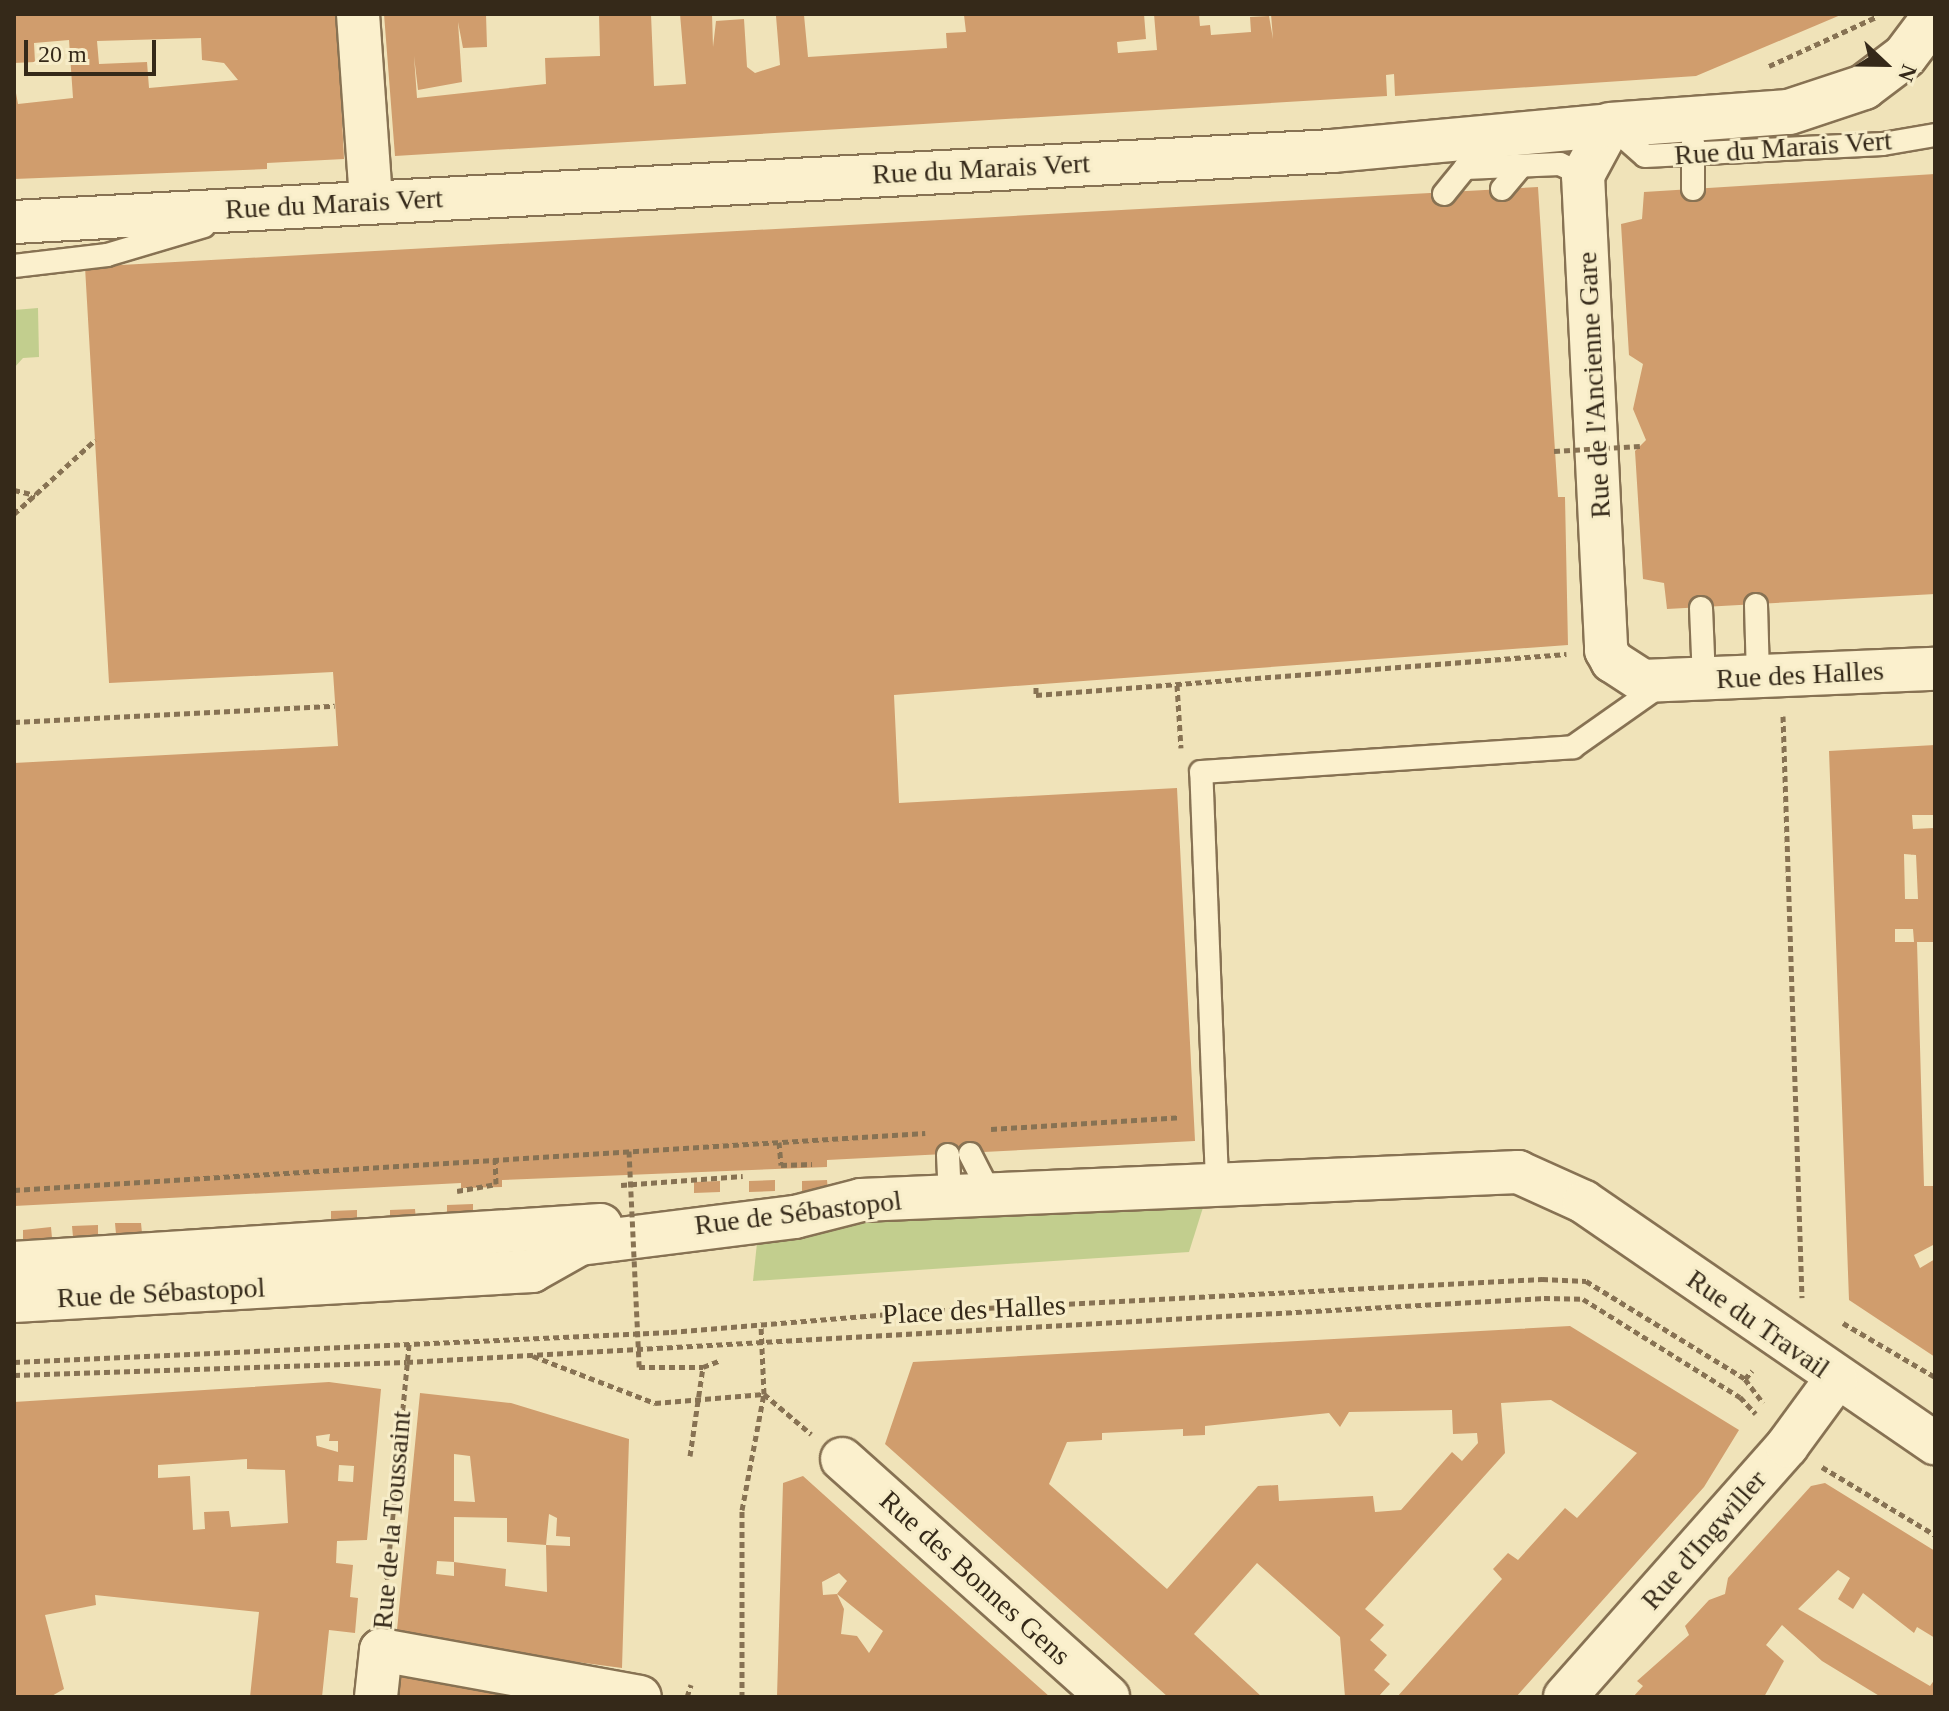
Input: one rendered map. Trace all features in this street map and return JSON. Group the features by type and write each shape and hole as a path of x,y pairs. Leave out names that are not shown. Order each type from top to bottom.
{"street":[{"path":"358,14 371,202"},
{"path":"1532,150 1583,175 1610,125 1696,136 1789,112 1864,87 1905,56 1935,16"},
{"name":"Rue du Marais Vert","path":"14,222 371,202 1452,156 1532,150 1610,125"},
{"name":"Rue de l'Ancienne Gare","path":"1583,175 1606,650"},
{"path":"1606,650 1634,677 1685,681"},
{"name":"Rue des Halles","path":"1685,681 1935,669"},
{"name":"Rue de Sébastopol","path":"14,1301 532,1271 580,1244 795,1217 861,1200 1217,1181 1518,1172 1584,1202"},
{"path":"14,1263 314,1248 861,1200"},
{"name":"Rue du Travail","path":"1584,1202 1836,1379 1935,1443"},
{"name":"Rue d'Ingwiller","path":"1565,1697 1787,1446 1836,1379"},
{"name":"Rue des Bonnes Gens","path":"842,1459 1108,1697"},
{"path":"381,1650 640,1697"},
{"name":"Rue de la Toussaint","path":"376,1697 381,1650"}],"lane":[{"name":"Rue du Marais Vert","path":"1696,136 1883,144 1935,135"},
{"path":"1693,189 1696,136"},
{"path":"1502,189 1532,150"},
{"path":"1444,194 1452,156"},
{"path":"14,266 107,255 263,208"},
{"path":"1756,605 1770,675"},
{"path":"1217,1181 1201,772 1573,747 1685,681 1701,608"},
{"path":"950,1197 959,1154 991,1195"}],"path":[{"path":"1763,69 1881,14"},
{"path":"14,514 95,440"},
{"path":"1554,451 1640,446"},
{"path":"14,490 35,495"},
{"path":"1036,687 1036,695 1606,650"},
{"path":"1411,667 1412,658"},
{"path":"1770,675 1802,1299 1816,1306"},
{"path":"1177,685 1181,753"},
{"path":"14,722 335,706"},
{"path":"983,1129 1187,1116"},
{"path":"14,1190 936,1132"},
{"path":"779,1142 781,1165 828,1164"},
{"path":"629,1151 639,1367 703,1367 719,1361"},
{"path":"461,1186 496,1184 495,1159"},
{"path":"781,1173 824,1171"},
{"path":"615,1185 751,1175"},
{"path":"454,1194 498,1192"},
{"name":"Place des Halles","path":"761,1325 1542,1279 1586,1281 1745,1379 1782,1341"},
{"name":"Place des Halles","path":"14,1375 407,1362 1544,1298 1583,1299 1740,1397 1787,1446"},
{"path":"1829,1314 1935,1377"},
{"path":"14,1362 761,1325 764,1394 742,1510 742,1697"},
{"name":"Rue de la Toussaint","path":"381,1650 409,1343"},
{"path":"528,1355 655,1403 764,1394 842,1459"},
{"path":"690,1456 703,1367"},
{"path":"687,1697 691,1685"}],"green space":[{"path":"38,308 39,357 23,358 14,368 14,310"},
{"path":"1206,1198 1189,1252 753,1281 757,1243 784,1224"}],"building":[{"path":"14,14 337,14 344,159 267,163 267,169 14,179 14,82 18,104 73,98 69,40 34,43 35,62 14,63","holes":["201,38 202,60 224,63 238,80 149,88 147,62 99,64 97,41"]},
{"path":"384,14 486,14 487,47 463,48 458,22 462,82 418,90 414,56 417,98 546,84 545,58 600,56 599,14 651,14 654,86 686,84 680,14 712,14 713,47 716,21 744,19 747,67 755,73 780,65 776,16 804,15 808,57 947,48 946,33 966,32 964,15 980,14 1144,14 1146,39 1117,42 1118,53 1157,50 1154,14 1199,14 1200,26 1210,25 1211,35 1251,32 1250,17 1269,16 1273,39 1271,14 1843,14 1696,76 1395,96 1394,74 1386,75 1387,96 395,156"},
{"path":"1935,174 1935,594 1667,609 1664,583 1643,579 1635,451 1646,440 1633,409 1643,364 1629,355 1621,224 1642,219 1644,192"},
{"path":"1538,187 1558,497 1565,497 1568,645 894,695 899,803 1177,788 1195,1141 827,1160 827,1167 502,1180 502,1187 461,1188 461,1183 14,1206 14,763 338,746 333,672 109,683 85,267"},
{"path":"1935,745 1935,815 1912,815 1913,829 1934,828 1935,942 1917,942 1924,1186 1935,1186 1935,1244 1914,1255 1920,1268 1935,1259 1935,1357 1849,1300 1829,751","holes":["1904,854 1916,855 1918,899 1905,899","1895,929 1913,929 1914,942 1895,942"]},
{"path":"775,1180 775,1191 749,1192 749,1181"},
{"path":"827,1180 828,1191 802,1192 802,1181"},
{"path":"720,1181 720,1192 694,1193 694,1182"},
{"path":"473,1204 473,1215 447,1216 447,1205"},
{"path":"415,1209 416,1220 390,1220 390,1210"},
{"path":"357,1210 357,1221 331,1221 331,1211"},
{"path":"115,1223 141,1223 142,1233 116,1234"},
{"path":"98,1225 98,1236 73,1237 72,1226"},
{"path":"51,1227 52,1238 23,1240 23,1230"},
{"path":"1570,1326 1739,1430 1704,1487 1516,1697 1397,1697 1502,1579 1493,1569 1508,1553 1518,1560 1565,1508 1577,1518 1637,1453 1551,1400 1501,1403 1505,1453 1365,1609 1384,1625 1370,1640 1387,1655 1374,1670 1390,1684 1378,1697 1345,1697 1340,1637 1257,1563 1194,1634 1262,1697 1168,1697 885,1444 913,1362","holes":["1452,1410 1453,1434 1477,1433 1478,1443 1462,1461 1452,1452 1401,1510 1375,1512 1373,1496 1279,1501 1278,1485 1258,1486 1167,1589 1049,1484 1067,1442 1102,1440 1102,1433 1183,1429 1183,1436 1205,1435 1205,1426 1329,1413 1340,1427 1349,1412"]},
{"path":"329,1382 381,1389 367,1540 337,1541 336,1563 353,1565 350,1597 358,1598 355,1633 329,1630 322,1697 250,1697 259,1612 95,1595 96,1605 45,1615 64,1689 50,1697 14,1697 14,1402","holes":["330,1434 329,1441 338,1441 338,1452 317,1446 316,1436","247,1459 247,1469 285,1470 288,1523 231,1527 229,1511 204,1512 205,1529 193,1530 190,1476 158,1478 158,1465","339,1465 354,1466 353,1482 338,1481"]},
{"path":"420,1393 511,1403 629,1439 622,1668 404,1639 397,1630","holes":["454,1454 470,1456 475,1502 454,1501","549,1514 557,1518 556,1536 570,1537 570,1546 546,1545","454,1517 507,1518 507,1542 546,1545 547,1592 505,1586 506,1569 454,1562","437,1561 454,1562 454,1576 436,1574"]},
{"path":"803,1476 1050,1697 777,1697 783,1483","holes":["839,1573 847,1581 837,1594 823,1595 822,1582","837,1594 883,1631 869,1653 857,1636 841,1634 844,1609"]},
{"path":"1825,1483 1935,1551 1935,1638 1917,1627 1914,1633 1863,1593 1853,1609 1838,1599 1850,1578 1838,1570 1798,1609 1930,1686 1935,1679 1935,1697 1881,1697 1822,1661 1782,1625 1766,1645 1784,1661 1764,1697 1633,1697 1643,1686 1637,1681 1689,1635 1685,1626 1709,1600 1725,1594 1728,1578 1811,1486"},
{"path":"400,1673 535,1697 396,1697"}]}
